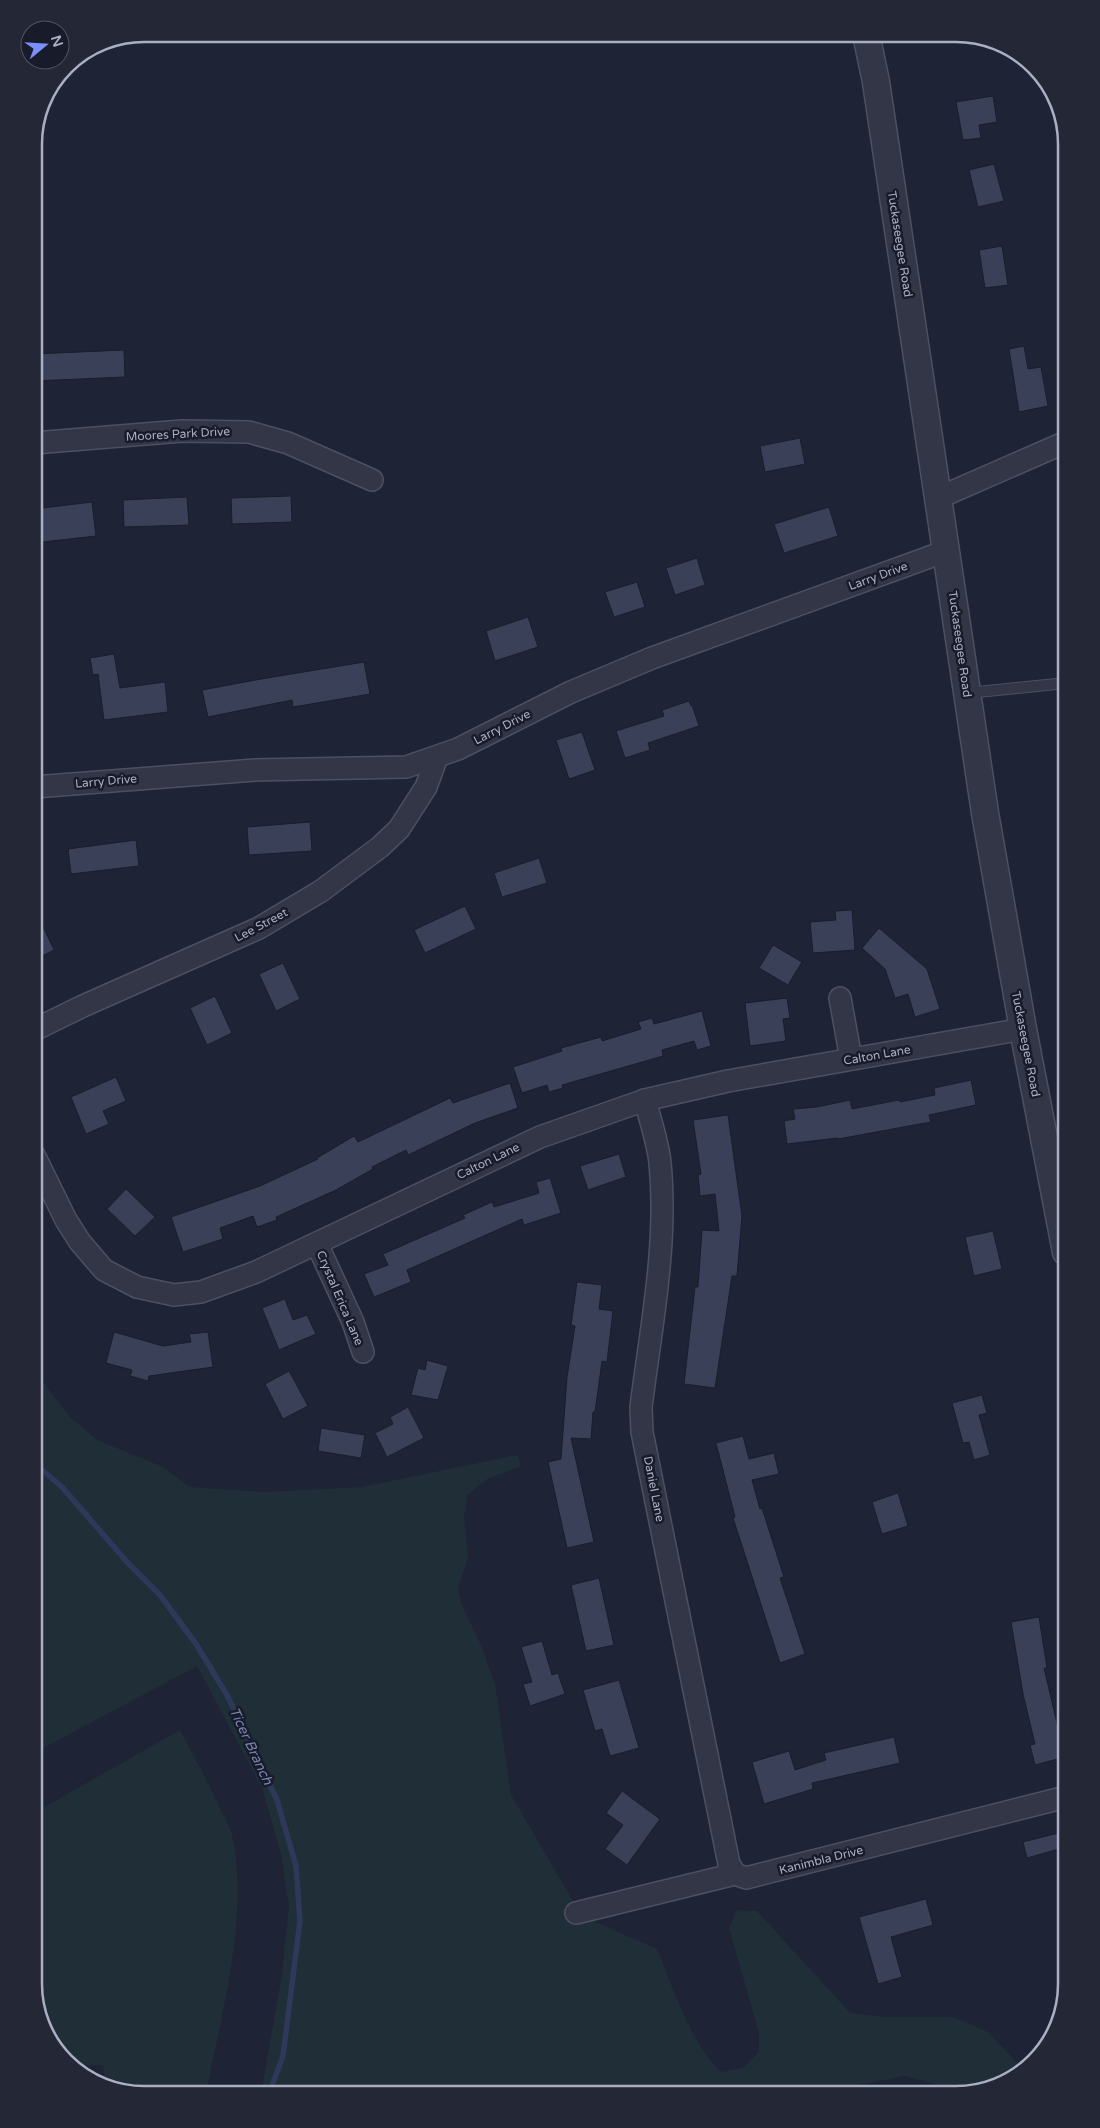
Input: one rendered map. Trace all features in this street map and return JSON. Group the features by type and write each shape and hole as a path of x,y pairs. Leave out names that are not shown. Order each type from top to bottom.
{"street":[{"name":"Tuckaseegee Road","path":"868,43 877,92 985,813 1023,1029 1058,1211"},
{"name":"Moores Park Drive","path":"43,441 182,431 249,432 288,443 372,480"},
{"path":"938,498 1058,446"},
{"name":"Larry Drive","path":"43,787 255,770 406,767 437,757 506,726 571,692 652,658 946,551"},
{"name":"Lee Street","path":"43,1026 259,928 321,890 380,847 399,829 426,787 437,757"},
{"path":"840,998 851,1059"},
{"name":"Calton Lane","path":"42,1172 66,1220 80,1242 104,1270 137,1287 174,1295 201,1292 256,1272 317,1244 540,1136 645,1100 728,1081 1023,1029"},
{"name":"Daniel Lane","path":"645,1100 660,1161 661,1194 660,1255 641,1407 642,1432 729,1864 735,1874"},
{"name":"Crystal Erica Lane","path":"317,1244 353,1322 364,1352"},
{"name":"Kanimbla Drive","path":"576,1913 735,1874 746,1878 1058,1799"}],"lane":[{"path":"967,693 1058,684"}],"shaded area":[{"path":"42,1381 69,1416 97,1440 163,1467 189,1487 265,1492 362,1487 517,1455 521,1466 487,1479 467,1495 464,1517 468,1558 458,1588 462,1606 481,1645 495,1684 511,1795 573,1901 595,1922 657,1949 676,1998 692,2031 710,2060 721,2072 743,2068 759,2052 759,2033 729,1928 737,1910 757,1911 850,2013 883,2017 952,2017 988,2032 1018,2064 995,2078 976,2084 956,2086 936,2086 932,2083 905,2076 854,2086 263,2085 282,1974 289,1906 281,1854 262,1788 197,1666 42,1749"},
{"path":"180,1730 229,1826 237,1866 236,1931 226,1998 208,2085 137,2085 111,2080 104,2077 103,2065 85,2066 77,2060 68,2051 53,2029 44,2004 42,1984 42,1808"}],"building":[{"path":"993,96 997,122 979,125 981,138 963,140 956,102"},
{"path":"994,164 1004,201 978,207 969,170"},
{"path":"1002,246 1008,285 985,288 979,250"},
{"path":"1024,346 1028,369 1041,367 1048,406 1019,412 1009,349"},
{"path":"124,350 125,377 43,381 43,354"},
{"path":"800,438 805,464 765,472 760,446"},
{"path":"291,496 292,522 232,524 231,498"},
{"path":"187,497 189,525 124,527 123,500"},
{"path":"92,502 96,536 43,542 43,508"},
{"path":"829,507 838,536 784,553 774,524"},
{"path":"697,558 705,585 675,595 666,568"},
{"path":"637,582 645,607 614,617 605,592"},
{"path":"528,617 538,647 495,661 486,631"},
{"path":"114,654 120,688 165,682 168,712 104,720 98,674 93,675 90,658"},
{"path":"364,662 370,694 293,707 292,700 208,717 202,690"},
{"path":"689,701 699,726 648,743 650,750 625,758 616,731 664,716 662,710"},
{"path":"582,732 595,770 569,779 556,740"},
{"path":"310,822 312,851 249,855 247,827"},
{"path":"136,840 139,866 71,874 68,849"},
{"path":"539,858 547,883 502,897 494,873"},
{"path":"465,906 476,929 425,953 414,930"},
{"path":"852,910 855,950 813,953 810,922 836,920 835,911"},
{"path":"43,925 54,950 43,956"},
{"path":"879,928 927,969 940,1009 915,1017 908,994 895,998 885,969 862,948"},
{"path":"773,945 802,962 788,985 759,968"},
{"path":"283,963 300,999 276,1011 259,974"},
{"path":"215,996 232,1033 207,1045 190,1008"},
{"path":"787,998 790,1018 783,1019 786,1041 750,1046 745,1003"},
{"path":"702,1011 711,1046 697,1050 694,1041 662,1050 663,1056 562,1085 563,1088 549,1092 547,1085 522,1093 513,1067 562,1051 561,1048 601,1037 602,1041 641,1029 638,1022 652,1018 654,1024"},
{"path":"116,1077 126,1101 103,1111 109,1124 86,1134 71,1097"},
{"path":"971,1080 976,1105 929,1115 931,1122 838,1139 787,1144 784,1121 795,1119 793,1109 817,1107 850,1100 852,1109 899,1100 900,1102 935,1095 934,1088"},
{"path":"510,1083 518,1108 475,1123 408,1155 406,1150 372,1167 373,1169 336,1190 276,1217 277,1220 257,1227 253,1216 220,1228 223,1239 183,1252 171,1217 260,1186 318,1159 354,1136 358,1142 450,1098 453,1103"},
{"path":"728,1115 742,1216 737,1276 732,1276 715,1388 684,1384 695,1287 698,1287 702,1230 719,1231 715,1194 700,1196 698,1175 701,1174 693,1120"},
{"path":"619,1154 626,1177 588,1190 580,1166"},
{"path":"550,1178 561,1213 524,1225 522,1219 407,1270 411,1282 374,1297 364,1274 388,1265 383,1254 465,1218 463,1215 492,1202 494,1207 539,1193 536,1182"},
{"path":"126,1189 155,1217 135,1236 107,1209"},
{"path":"993,1231 1002,1269 974,1276 965,1237"},
{"path":"577,1282 602,1285 599,1309 613,1311 607,1362 602,1361 595,1412 593,1412 591,1439 571,1438 594,1542 567,1548 548,1462 561,1459 567,1377 575,1326 571,1325"},
{"path":"285,1299 293,1320 307,1315 316,1334 279,1350 262,1308"},
{"path":"114,1332 163,1346 191,1342 189,1334 208,1332 213,1367 149,1376 148,1381 130,1376 132,1370 106,1363"},
{"path":"427,1360 448,1366 438,1400 411,1395 418,1368 425,1370"},
{"path":"289,1371 308,1406 283,1419 265,1384"},
{"path":"982,1395 987,1413 979,1415 990,1455 974,1460 969,1442 963,1443 952,1403"},
{"path":"408,1407 424,1438 387,1457 375,1433 393,1424 390,1417"},
{"path":"321,1428 365,1435 361,1458 318,1451"},
{"path":"743,1436 749,1459 774,1453 779,1474 752,1480 784,1577 780,1578 805,1654 780,1663 733,1518 735,1517 716,1443"},
{"path":"898,1493 908,1526 882,1534 872,1502"},
{"path":"599,1578 614,1645 586,1651 571,1585"},
{"path":"1039,1617 1047,1668 1044,1668 1058,1727 1058,1759 1035,1765 1030,1745 1035,1744 1023,1694 1011,1622"},
{"path":"542,1641 552,1675 558,1673 565,1694 530,1706 523,1684 532,1682 521,1647"},
{"path":"619,1680 639,1748 610,1756 602,1729 595,1731 583,1690"},
{"path":"894,1737 900,1763 812,1783 813,1789 764,1804 752,1762 789,1751 795,1770 826,1760 824,1753"},
{"path":"622,1791 660,1819 627,1865 605,1849 623,1825 606,1813"},
{"path":"1058,1833 1058,1849 1027,1858 1023,1842"},
{"path":"926,1899 933,1925 891,1937 902,1977 878,1984 859,1917"}],"waterway":[{"name":"Ticer Branch","path":"42,1470 62,1487 127,1562 160,1595 196,1644 227,1695 277,1800 296,1866 300,1921 283,2056 272,2085"}]}
